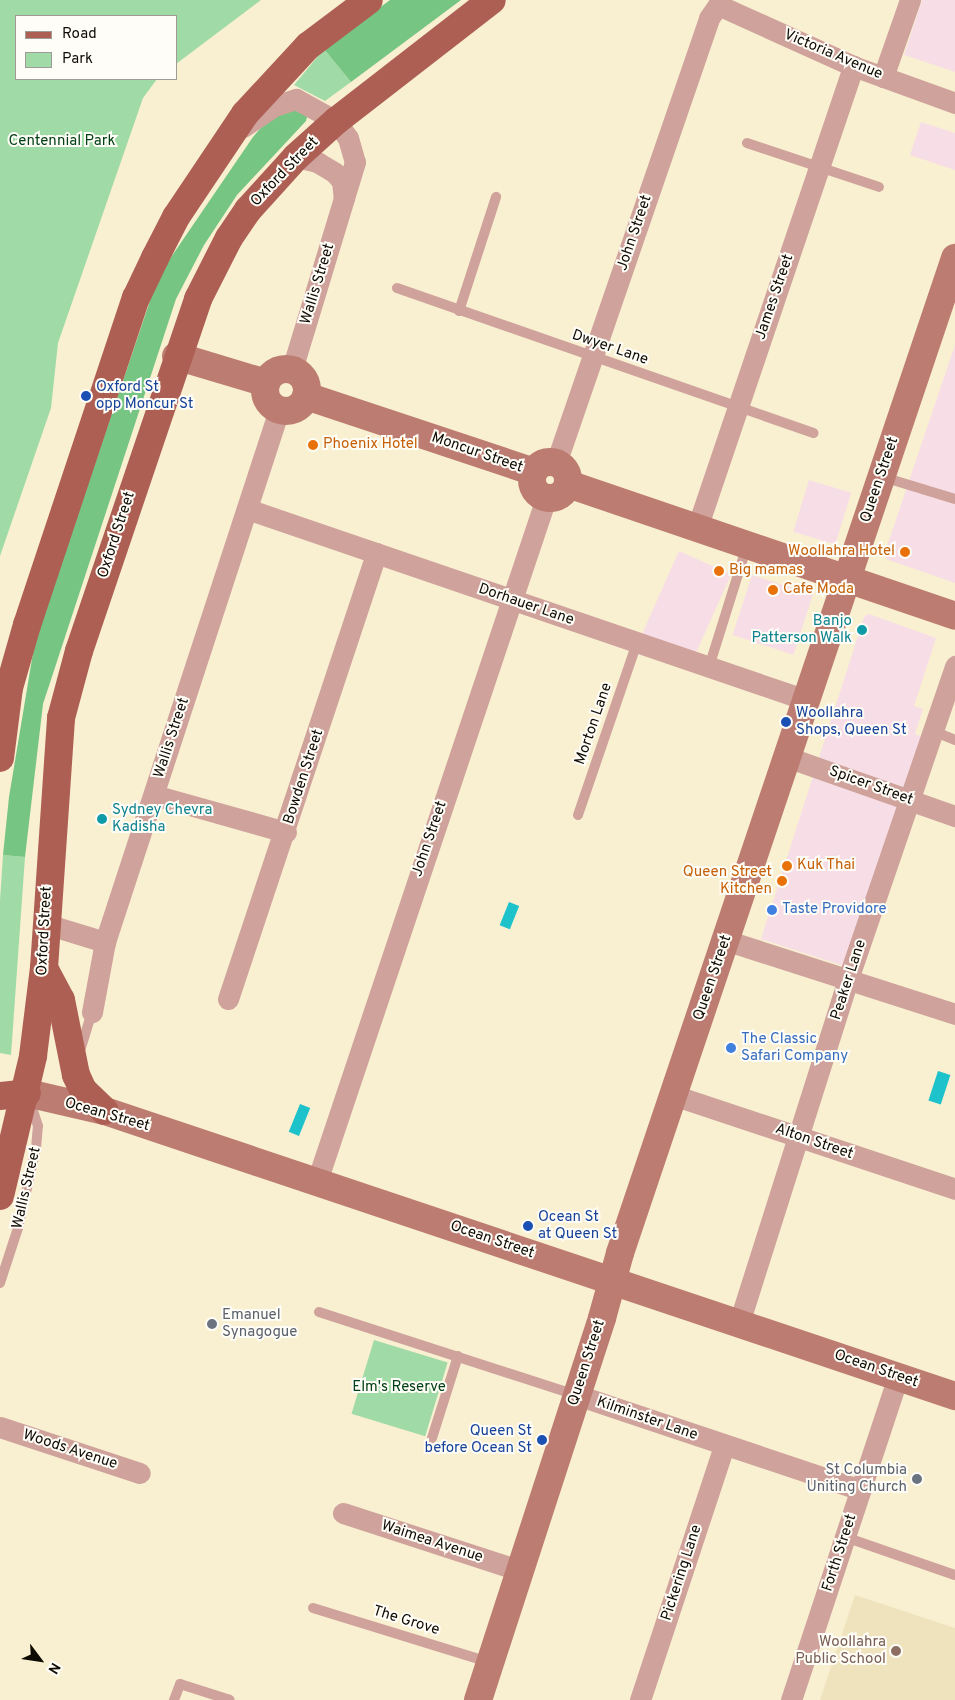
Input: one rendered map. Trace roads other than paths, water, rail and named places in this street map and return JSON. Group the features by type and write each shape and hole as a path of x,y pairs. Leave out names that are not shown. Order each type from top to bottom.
{"main road":[{"path":"0,758 9,688 27,625 136,298 176,217 226,142 265,90 308,46 369,0"},
{"name":"Oxford Street","path":"0,1196 13,1094 44,968 63,708 79,651 176,356 198,298 229,238 248,210 296,157 336,121 492,0"},
{"path":"44,968 61,1000 74,1070 84,1090 105,1111"}],"street":[{"path":"883,77 910,0"},
{"name":"Victoria Avenue","path":"716,3 853,66 955,103"},
{"name":"John Street","path":"317,1181 592,357 709,18 716,3"},
{"name":"James Street","path":"697,528 853,66"},
{"name":"Wallis Street","path":"226,142 288,100 296,99 336,121 348,138 355,162 292,370"},
{"path":"296,157 317,162 335,173 342,181 344,199"},
{"name":"Queen Street","path":"478,1700 577,1395 611,1280 955,258"},
{"path":"176,356 266,383"},
{"path":"279,370 292,370 303,377 306,396 298,407 279,410 269,402 266,383 279,370"},
{"name":"Moncur Street","path":"306,396 747,545 848,577 955,616"},
{"name":"Wallis Street","path":"92,1012 105,942 279,410"},
{"name":"Dorhauer Lane","path":"247,509 806,700"},
{"name":"Bowden Street","path":"228,999 286,832 376,553"},
{"name":"Peaker Lane","path":"739,1323 800,1137 848,979 911,801 955,666"},
{"name":"Spicer Street","path":"787,757 955,816"},
{"path":"154,795 286,832"},
{"path":"46,924 105,942"},
{"path":"725,940 955,1014"},
{"name":"Ocean Street","path":"13,1094 105,1111 955,1396"},
{"name":"Alton Street","path":"673,1094 955,1189"},
{"name":"Forth Street","path":"791,1700 898,1377"},
{"name":"Kilminster Lane","path":"577,1395 724,1446 861,1490"},
{"name":"Woods Avenue","path":"0,1427 140,1473"},
{"name":"Pickering Lane","path":"640,1700 724,1446"},
{"name":"Waimea Avenue","path":"342,1513 521,1571"}],"lane":[{"path":"747,143 879,186"},
{"path":"459,311 496,197"},
{"name":"Dwyer Lane","path":"398,288 459,311 814,433"},
{"path":"882,477 955,499"},
{"path":"709,667 747,545"},
{"name":"Morton Lane","path":"578,815 638,643"},
{"path":"933,731 955,740"},
{"name":"Wallis Street","path":"74,1070 92,1012"},
{"name":"Wallis Street","path":"0,1282 20,1221 36,1148 37,1118 13,1094"},
{"name":"Kilminster Lane","path":"319,1312 577,1395"},
{"path":"432,1438 458,1356"},
{"path":"845,1537 955,1575"},
{"name":"The Grove","path":"313,1608 490,1662"},
{"path":"174,1700 180,1684 230,1700"}],"water":[{"path":"509,902 519,906 510,929 500,925"},
{"path":"938,1071 950,1075 941,1104 928,1100"},
{"path":"300,1104 310,1108 299,1136 289,1132"}],"place":[{"name":"Oxford St opp Moncur St","path":"86,396"},
{"name":"Phoenix Hotel","path":"313,445"},
{"name":"Woollahra Hotel","path":"905,552"},
{"name":"Big mamas","path":"719,571"},
{"name":"Cafe Moda","path":"773,590"},
{"name":"Banjo Patterson Walk","path":"862,630"},
{"name":"Woollahra Shops, Queen St","path":"786,722"},
{"name":"Sydney Chevra Kadisha","path":"102,819"},
{"name":"Kuk Thai","path":"787,866"},
{"name":"Queen Street Kitchen","path":"782,881"},
{"name":"Taste Providore","path":"772,910"},
{"name":"The Classic Safari Company","path":"731,1048"},
{"name":"Ocean St at Queen St","path":"528,1226"},
{"name":"Emanuel Synagogue","path":"212,1324"},
{"name":"Queen St before Ocean St","path":"542,1440"},
{"name":"St Columbia Uniting Church","path":"917,1479"},
{"name":"Woollahra Public School","path":"896,1651"}],"park label":[{"name":"Centennial Park","path":"62,142"},
{"name":"Elm's Reserve","path":"399,1388"}]}
